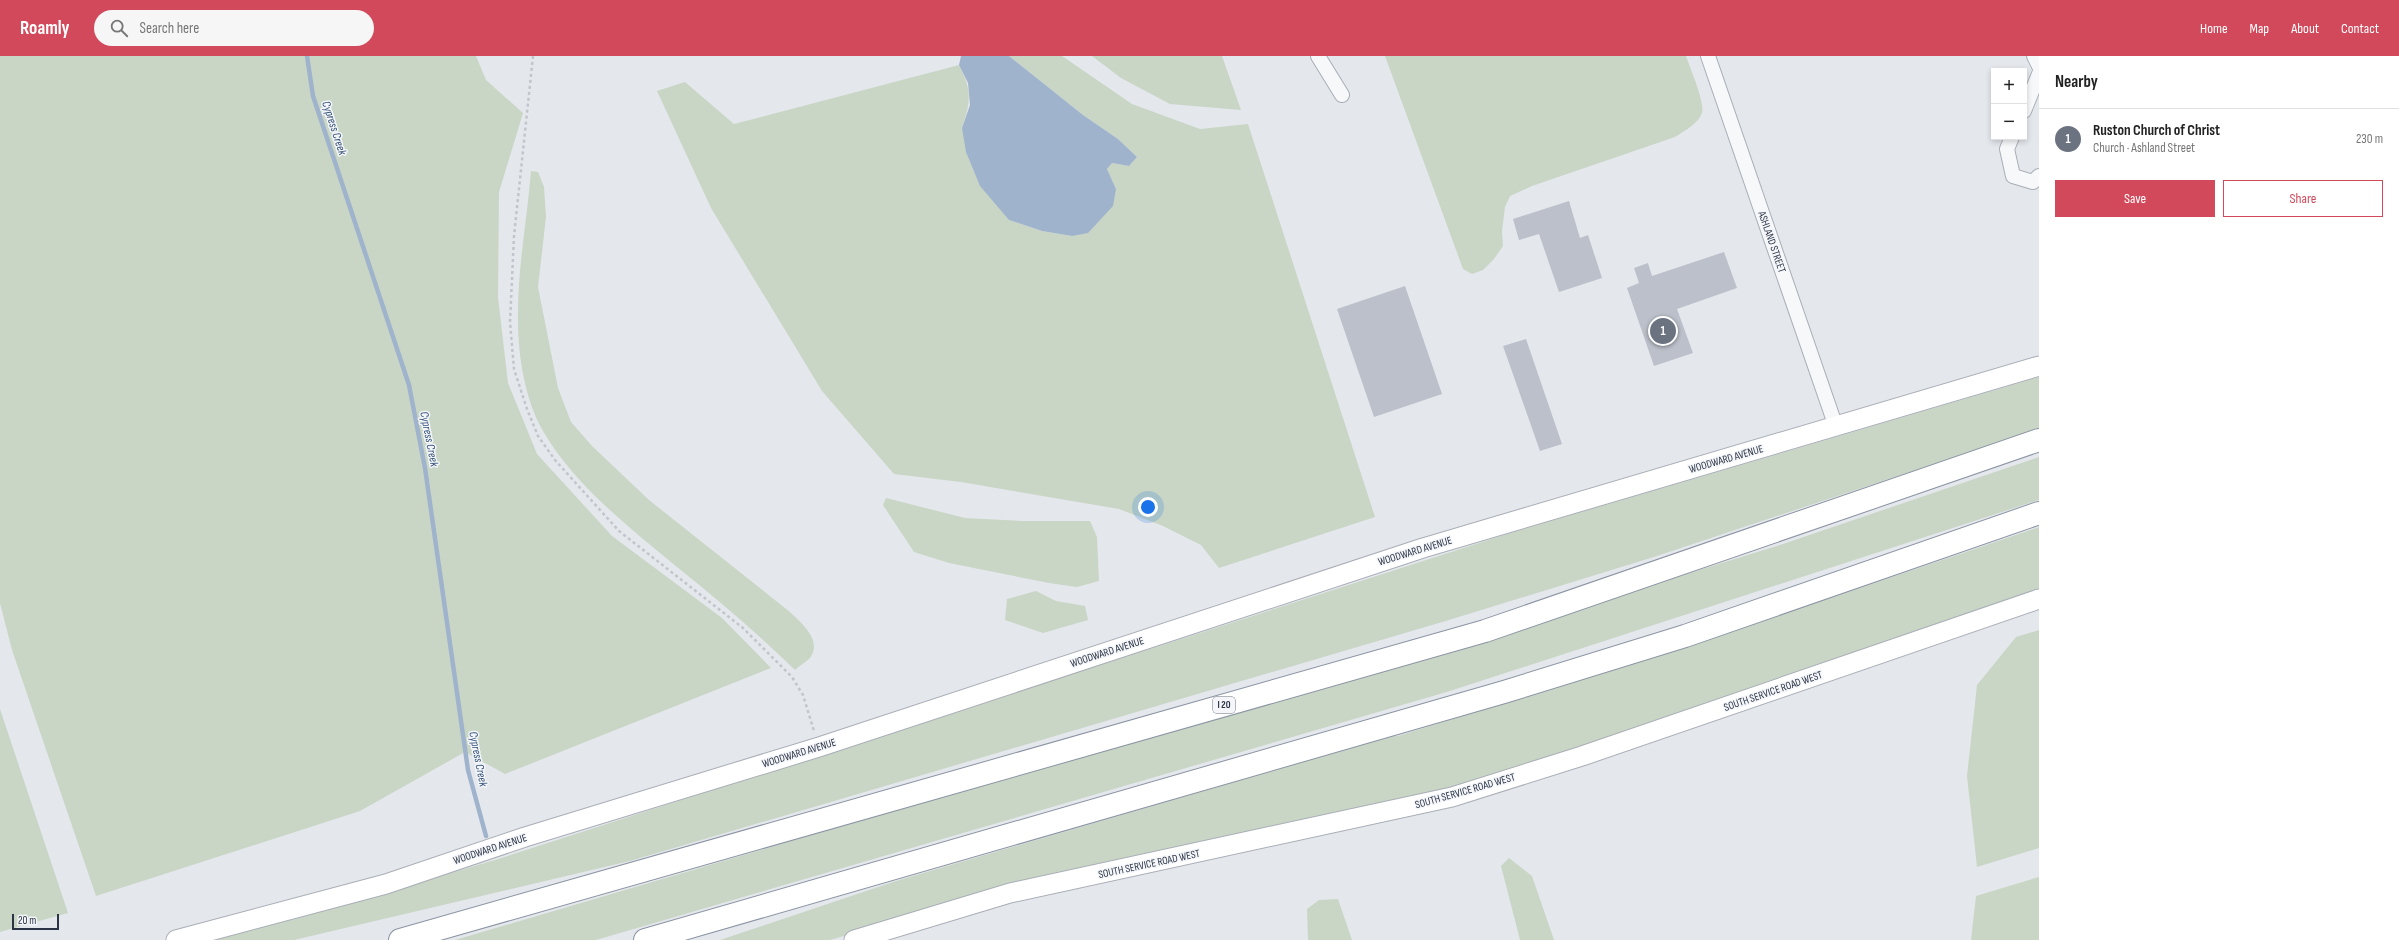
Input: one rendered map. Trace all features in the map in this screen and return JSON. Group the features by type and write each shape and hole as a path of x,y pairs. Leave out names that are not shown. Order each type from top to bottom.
{"highway":[{"name":"I 20","path":"400,940 1485,631 2039,440"},
{"path":"645,940 1527,685 1685,636 2039,513"}],"main road":[{"name":"WOODWARD AVENUE","path":"176,940 386,884 525,837 819,747 1423,548 2039,366"},
{"name":"SOUTH SERVICE ROAD WEST","path":"854,940 1010,893 1452,797 1597,751 2039,598"}],"street":[{"path":"1318,56 1342,95"},
{"name":"ASHLAND STREET","path":"1708,56 1836,427"},
{"path":"2034,56 2039,66"},
{"path":"2027,104 2039,74"},
{"path":"2011,140 2007,149 2013,176 2033,182 2039,176"}],"path":[{"path":"533,56 514,236 510,322 514,369 527,409 538,436 555,460 619,530 743,628 792,677 803,695 819,747"}],"green space":[{"path":"0,56 476,56 486,80 523,113 499,192 498,297 508,383 537,454 612,536 722,618 771,668 505,774 465,752 360,811 96,896 12,650 0,603"},
{"path":"1009,56 1062,56 1132,104 1200,129 1248,124 1375,517 1219,568 1201,545 1163,526 1119,509 961,482 894,474 822,391 711,208 657,91 685,82 734,124 959,65 966,82 969,96 962,128 1009,220 1042,231 1072,236 1116,189 1107,169 1112,163 1129,166 1137,157 1118,139 1083,115"},
{"path":"1092,56 1222,56 1241,110 1170,104 1121,78"},
{"path":"1385,56 1686,56 1694,76 1702,108 1700,117 1694,124 1675,137 1532,186 1510,196 1505,207 1502,231 1503,246 1494,259 1483,270 1472,274 1463,269"},
{"path":"531,171 538,172 544,187 546,217 538,287 558,388 571,422 592,446 649,500 790,612 805,627 812,638 814,645 813,651 810,658 795,670 737,617 640,537 604,505 571,470 543,431 527,392 521,363 518,335 519,284"},
{"path":"2039,377 2039,429 1657,556 1449,620 630,861 294,940 209,940 299,918 495,860 1510,533"},
{"path":"2039,457 2039,500 1450,691 596,940 455,940 1441,650 1780,545"},
{"path":"886,498 965,518 1021,521 1090,521 1097,537 1099,581 1077,587 1049,583 949,563 914,552 883,505"},
{"path":"2039,527 2039,590 1642,729 1469,783 1364,811 987,894 830,940 720,940 896,881 1392,736 1398,736 1731,632"},
{"path":"1036,591 1056,601 1085,606 1088,620 1043,633 1005,620 1007,599"},
{"path":"2039,630 2039,848 1977,867 1967,776 1977,685 2016,637"},
{"path":"0,709 68,913 0,932"},
{"path":"1509,858 1532,876 1554,940 1520,940 1501,866"},
{"path":"2039,877 2039,940 1971,940 1976,896"},
{"path":"1338,899 1352,940 1308,940 1307,909 1319,900"}],"water":[{"path":"961,56 1009,56 1083,115 1118,139 1137,157 1129,166 1112,163 1107,169 1116,189 1113,206 1088,233 1072,236 1042,231 1009,220 980,186 966,152 962,128 970,105 968,83 959,65"}],"building":[{"path":"1569,201 1580,238 1588,235 1602,278 1559,292 1539,234 1519,240 1513,219"},
{"path":"1724,252 1737,288 1677,309 1693,353 1654,366 1627,288 1639,283 1634,268 1648,263 1652,276"},
{"path":"1405,286 1442,394 1374,417 1337,309"},
{"path":"1526,339 1562,444 1540,451 1503,346"}],"waterway":[{"name":"Cypress Creek","path":"307,56 313,96 409,385 425,468 468,770 486,836"}],"place":[{"name":"Ruston Church of Christ","path":"1663,331"}]}
